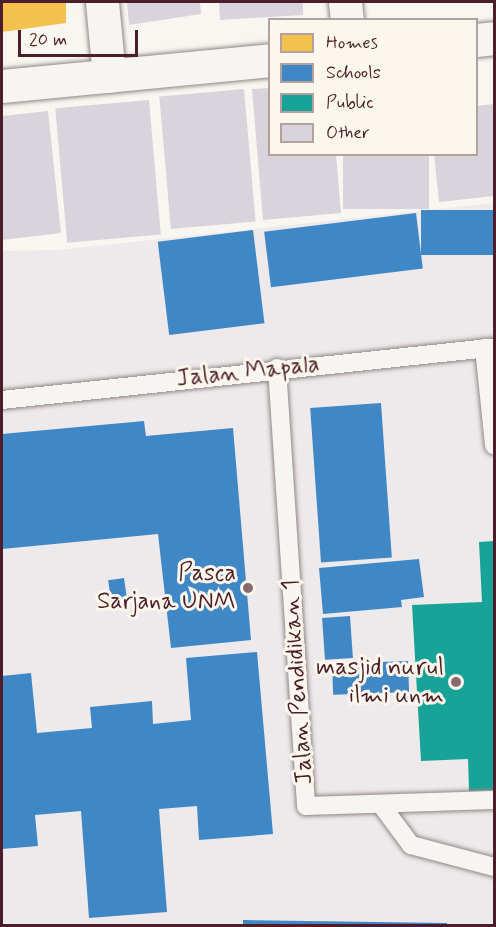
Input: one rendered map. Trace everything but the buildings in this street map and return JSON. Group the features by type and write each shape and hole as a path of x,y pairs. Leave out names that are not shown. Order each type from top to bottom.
{"street":[{"path":"102,2 109,76"},
{"path":"345,2 347,18"},
{"path":"478,40 495,38"},
{"path":"2,86 268,60"}],"lane":[{"name":"Jalan Mapala","path":"2,400 277,368 490,347"},
{"path":"490,347 495,445"},
{"name":"Jalan Pendidikan 1","path":"277,368 306,806 382,806 495,800"},
{"path":"382,806 411,845 495,867"}],"shaded area":[{"name":"Pasca Sarjana UNM","path":"494,203 494,925 2,926 2,251 59,250"}],"place":[{"name":"Pasca Sarjana UNM","path":"248,588"},
{"name":"masjid nurul ilmi unm","path":"456,682"}]}
